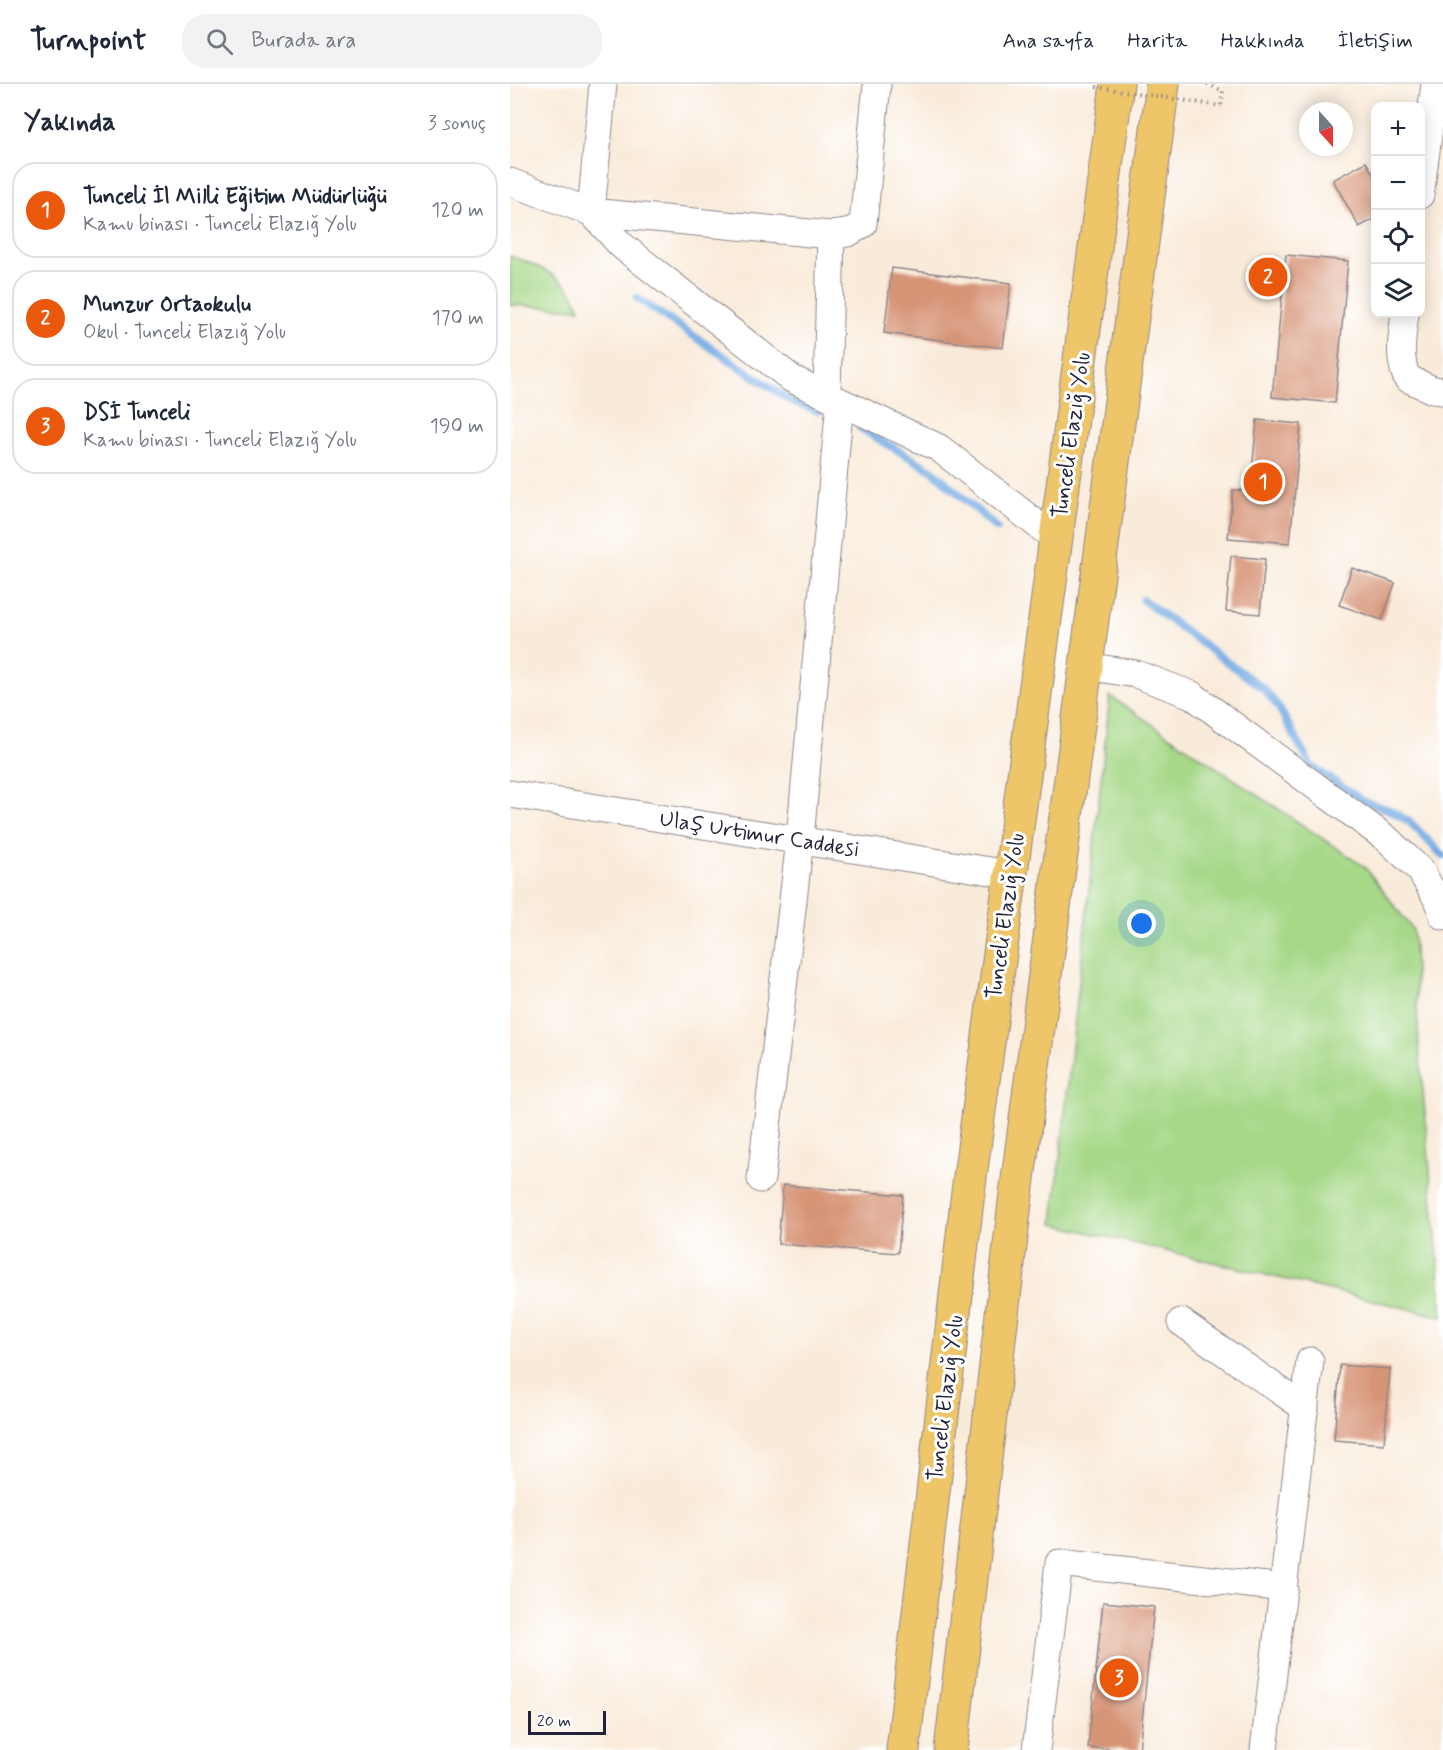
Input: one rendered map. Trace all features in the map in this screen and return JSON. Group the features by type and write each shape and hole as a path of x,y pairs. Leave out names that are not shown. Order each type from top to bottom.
{"main road":[{"name":"Tunceli Elazığ Yolu","path":"951,1750 1016,1194 1163,84"},
{"name":"Tunceli Elazığ Yolu","path":"903,1750 966,1204 1056,539 1107,85"}],"street":[{"path":"603,84 591,212 621,245 792,379 939,448 1056,539"},
{"path":"510,182 591,212 831,236 848,233 863,224 877,84"},
{"path":"1425,158 1435,84"},
{"path":"761,1179 800,839 833,398 831,236"},
{"path":"1404,318 1400,349 1402,367 1407,378 1433,390 1443,390"},
{"path":"1086,666 1136,674 1192,695 1387,839 1420,870 1440,904 1443,916"},
{"name":"Ulaş Urtimur Caddesi","path":"510,794 1009,874"},
{"path":"1181,1322 1305,1408"},
{"path":"1264,1750 1310,1361"},
{"path":"1036,1750 1059,1563 1284,1588"}],"path":[{"path":"1107,85 1221,106 1223,91 1207,84"}],"green space":[{"path":"510,256 542,269 561,281 576,298 580,309 510,305"},
{"path":"1110,696 1365,867 1413,930 1419,1047 1443,1317 1053,1224"}],"building":[{"path":"1366,162 1371,170 1371,221 1359,227 1333,180"},
{"path":"1286,255 1348,261 1335,403 1272,397"},
{"path":"892,268 1011,283 1003,348 884,333"},
{"path":"1257,420 1301,424 1290,543 1228,538 1233,490 1250,491"},
{"path":"1231,556 1265,559 1260,614 1226,611"},
{"path":"1352,568 1395,583 1382,620 1339,605"},
{"path":"783,1185 903,1195 898,1253 778,1244"},
{"path":"1340,1365 1390,1369 1384,1444 1334,1440"},
{"path":"1103,1602 1154,1607 1139,1750 1088,1748"}],"waterway":[{"path":"637,298 788,399 818,411"},
{"path":"860,428 933,471 997,528"},
{"path":"1143,600 1264,689 1279,708 1311,766 1363,801 1390,810 1410,822 1443,856"}],"place":[{"name":"Munzur Ortaokulu","path":"1268,277"},
{"name":"Tunceli İl Milli Eğitim Müdürlüğü","path":"1263,482"},
{"name":"DSİ Tunceli","path":"1119,1678"}]}
